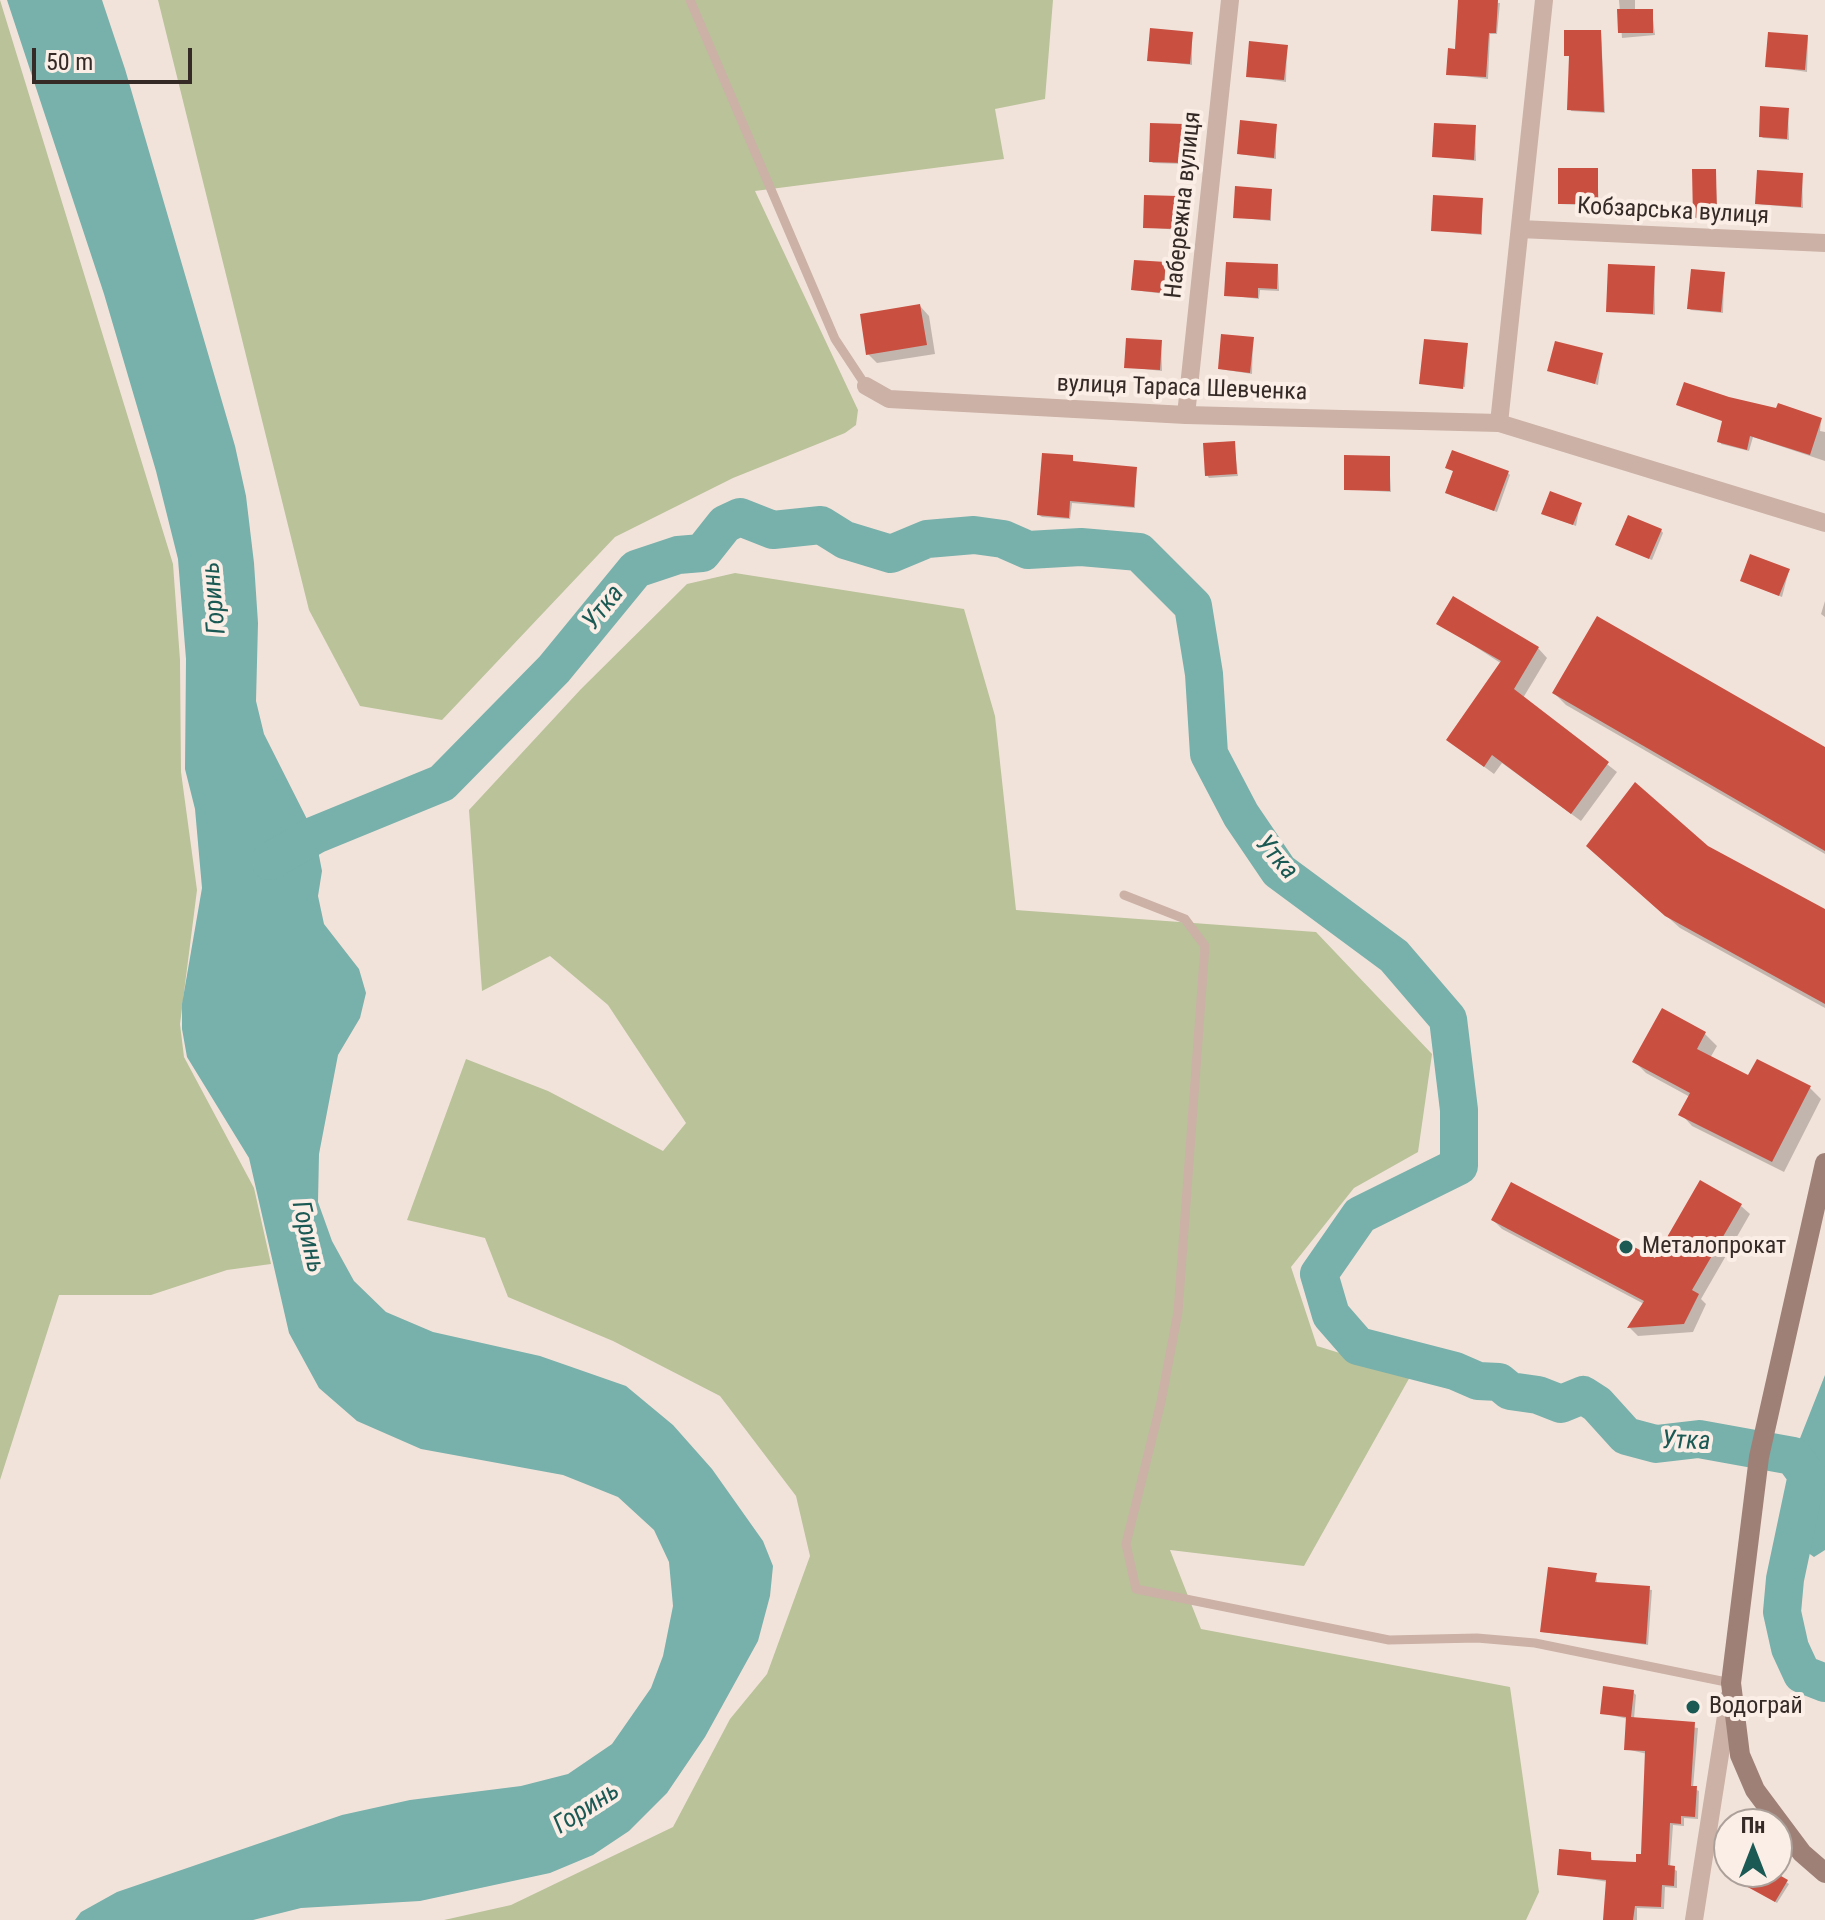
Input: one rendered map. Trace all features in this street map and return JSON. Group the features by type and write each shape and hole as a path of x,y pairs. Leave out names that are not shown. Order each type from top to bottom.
{"main road":[{"path":"1825,1163 1774,1382 1755,1479 1731,1683 1740,1755 1755,1790 1802,1853 1825,1873"}],"street":[{"name":"Набережна вулиця","path":"1186,415 1230,0"},
{"path":"1499,423 1544,0"},
{"name":"Кобзарська вулиця","path":"1520,229 1825,243"},
{"name":"вулиця Тараса Шевченка","path":"866,386 889,399 1186,415 1499,423 1825,523"},
{"path":"1694,1920 1731,1683"}],"lane":[{"path":"690,0 835,339 866,386"},
{"path":"1124,895 1185,919 1205,946 1195,1127 1178,1312 1161,1402 1126,1544 1136,1589 1389,1640 1434,1642 1477,1638 1535,1643 1731,1683"}],"green space":[{"path":"0,0 173,564 180,660 181,772 197,890 180,1024 184,1057 254,1188 271,1264 227,1270 151,1295 59,1295 0,1480"},
{"path":"158,0 1053,0 1045,99 995,109 1004,159 755,191 858,410 856,425 845,433 733,478 615,537 442,720 360,706 309,610"},
{"path":"735,573 964,609 995,716 1016,910 1316,932 1432,1054 1418,1152 1354,1188 1291,1267 1317,1346 1411,1375 1304,1566 1170,1550 1201,1629 1510,1687 1539,1892 1526,1920 444,1920 511,1905 673,1827 730,1719 767,1674 810,1556 796,1496 720,1396 613,1341 508,1297 485,1238 407,1220 466,1059 548,1091 663,1151 686,1123 608,1005 550,956 482,991 469,810 581,689 687,584"}],"water":[{"name":"Горинь","path":"7,0 102,0 235,446 246,496 254,563 258,623 256,701 264,734 315,835 322,871 318,896 324,924 359,969 366,993 360,1018 338,1055 319,1154 318,1202 332,1241 354,1281 386,1312 433,1332 540,1356 626,1386 673,1425 712,1469 763,1541 773,1566 770,1596 758,1641 705,1737 667,1793 629,1831 593,1855 550,1873 420,1901 301,1908 253,1920 75,1920 81,1912 117,1892 342,1815 410,1800 521,1786 568,1774 612,1744 651,1688 663,1656 673,1606 669,1562 654,1530 618,1497 563,1475 421,1449 357,1421 319,1388 289,1333 249,1158 187,1057 182,1029 182,1004 202,888 195,809 185,769 186,659 178,559 156,471 104,294"},
{"path":"1825,1375 1825,1550 1814,1557 1781,1534 1793,1456"}],"building":[{"path":"1458,0 1498,0 1496,33 1489,33 1486,77 1446,75 1448,48 1455,49"},
{"path":"1617,9 1653,9 1653,33 1618,33"},
{"path":"1150,28 1193,32 1190,64 1147,61"},
{"path":"1564,30 1601,30 1604,112 1567,110 1569,56 1564,56"},
{"path":"1768,32 1808,35 1805,70 1765,67"},
{"path":"1249,41 1288,45 1284,80 1246,77"},
{"path":"1760,106 1789,108 1787,139 1759,137"},
{"path":"1240,120 1277,124 1274,158 1237,154"},
{"path":"1150,123 1184,124 1183,163 1149,162"},
{"path":"1434,123 1476,125 1474,160 1432,157"},
{"path":"1558,168 1598,168 1598,204 1558,204"},
{"path":"1692,169 1716,169 1717,218 1693,218"},
{"path":"1757,170 1803,173 1801,207 1755,204"},
{"path":"1235,186 1272,189 1270,220 1233,218"},
{"path":"1144,195 1178,196 1176,229 1143,228"},
{"path":"1433,195 1483,198 1481,234 1431,231"},
{"path":"1134,260 1166,262 1163,293 1131,290"},
{"path":"1226,262 1278,264 1277,289 1258,288 1258,298 1224,296"},
{"path":"1608,264 1655,266 1653,314 1606,312"},
{"path":"1691,269 1725,272 1721,312 1687,309"},
{"path":"920,304 927,345 866,355 860,314"},
{"path":"1221,334 1254,337 1250,373 1218,369"},
{"path":"1126,338 1162,340 1160,370 1124,368"},
{"path":"1424,339 1468,343 1463,389 1419,384"},
{"path":"1555,341 1603,353 1595,384 1547,371"},
{"path":"1684,382 1776,408 1778,403 1822,418 1810,455 1750,436 1747,450 1717,442 1722,421 1676,405"},
{"path":"1235,441 1237,474 1205,476 1203,443"},
{"path":"1452,450 1509,471 1494,511 1445,493 1453,471 1445,468"},
{"path":"1042,453 1073,455 1073,461 1137,467 1134,507 1070,501 1069,518 1037,515"},
{"path":"1344,455 1390,456 1390,491 1344,490"},
{"path":"1550,491 1582,503 1573,525 1541,514"},
{"path":"1628,515 1662,529 1649,559 1615,545"},
{"path":"1750,554 1790,569 1779,596 1740,581"},
{"path":"1453,596 1539,647 1514,689 1609,762 1571,814 1492,755 1484,767 1446,740 1501,661 1436,624"},
{"path":"1597,616 1825,747 1825,851 1552,693"},
{"path":"1635,782 1708,846 1825,909 1825,1004 1665,916 1586,846"},
{"path":"1662,1008 1706,1032 1697,1049 1748,1075 1757,1059 1811,1086 1772,1162 1678,1115 1690,1093 1632,1062"},
{"path":"1700,1180 1742,1204 1692,1290 1699,1294 1684,1324 1627,1328 1644,1301 1491,1220 1511,1182 1655,1258"},
{"path":"1548,1567 1597,1573 1595,1582 1650,1586 1646,1644 1540,1632"},
{"path":"1603,1686 1634,1690 1631,1717 1695,1722 1691,1786 1697,1786 1695,1817 1681,1816 1681,1824 1670,1823 1668,1865 1675,1866 1674,1886 1662,1885 1661,1907 1635,1906 1633,1920 1603,1920 1606,1880 1557,1875 1559,1849 1591,1852 1591,1860 1636,1862 1636,1854 1641,1854 1645,1751 1624,1750 1626,1717 1600,1714"},
{"path":"1749,1888 1783,1888 1775,1902"}],"waterway":[{"name":"Утка","path":"270,861 315,835 442,783 554,669 636,569 678,555 702,553 725,524 740,517 773,530 821,525 845,540 891,554 927,539 974,535 1003,539 1028,550 1081,547 1139,552 1193,606 1204,674 1209,754 1241,815 1279,871 1394,956 1448,1019 1459,1110 1459,1166 1360,1215 1319,1274 1331,1315 1358,1346 1455,1371 1478,1381 1499,1382 1510,1391 1538,1395 1561,1404 1583,1395 1597,1404 1626,1436 1656,1444 1699,1439 1793,1456 1807,1475 1785,1579 1782,1612 1790,1648 1802,1674 1825,1683"}],"place":[{"name":"Металопрокат","path":"1626,1247"},
{"name":"Водограй","path":"1693,1707"}]}
